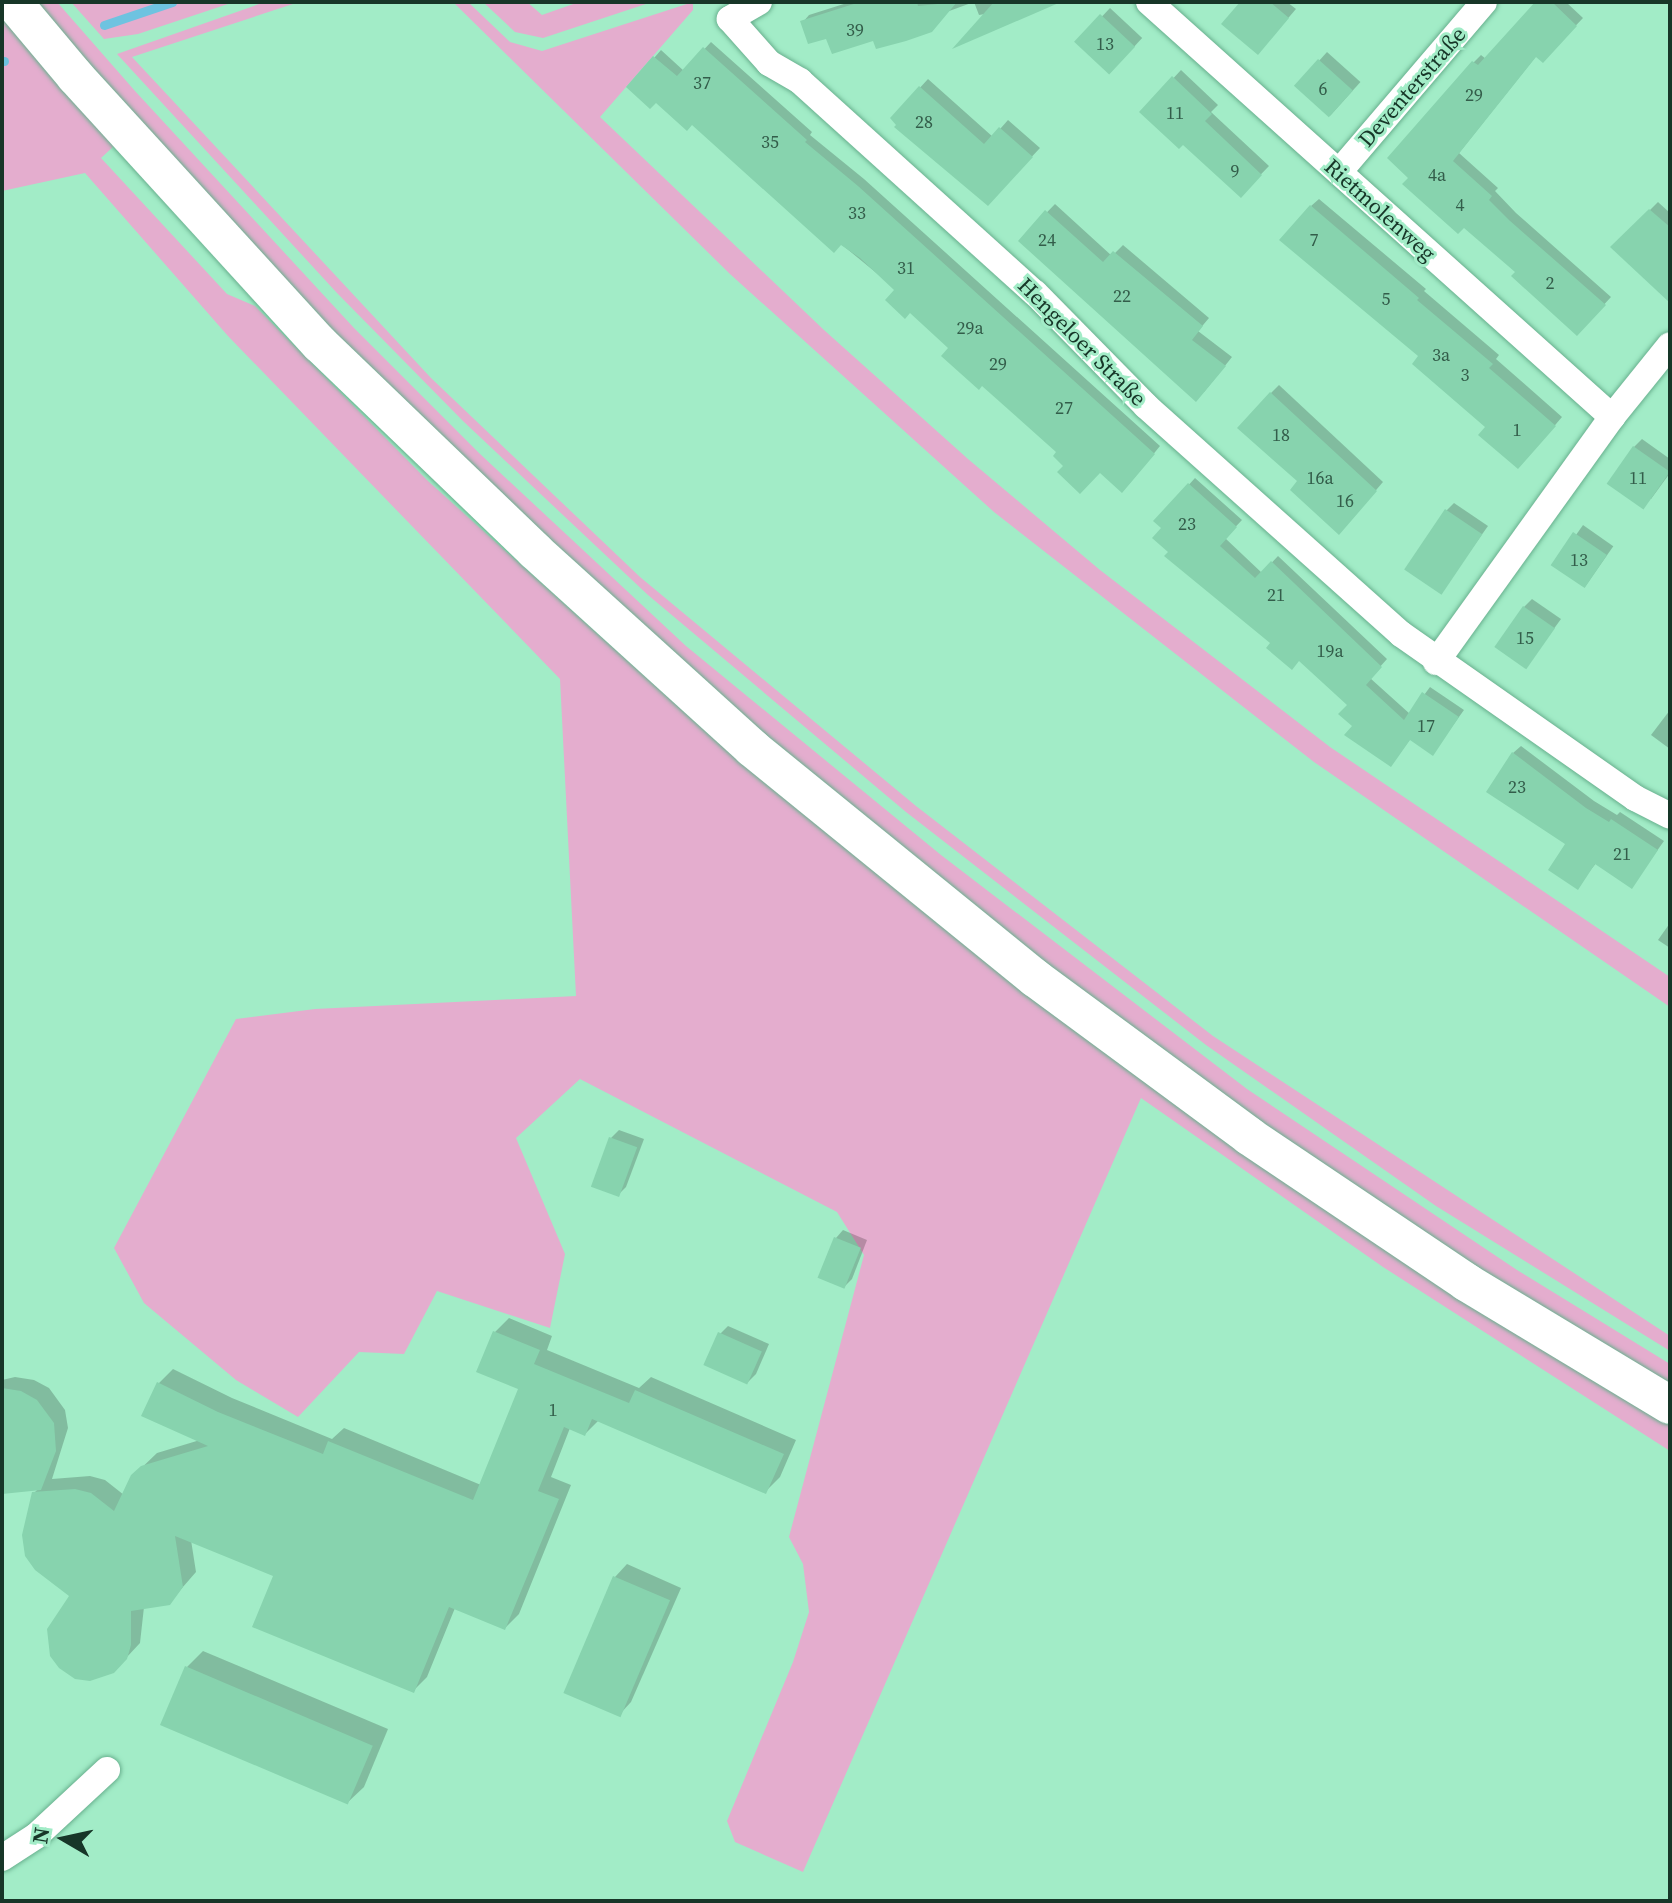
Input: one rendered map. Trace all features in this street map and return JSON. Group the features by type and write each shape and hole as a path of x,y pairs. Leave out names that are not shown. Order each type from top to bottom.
{"main road":[{"path":"13,2 75,76 320,344 535,551 752,748 1035,978 1249,1136 1466,1282 1670,1405"}],"street":[{"name":"Hengeloer Straße","path":"759,2 730,19 769,63 800,81 1035,293 1146,406 1401,634 1436,662 1635,798 1670,816"},
{"name":"Rietmolenweg","path":"1149,2 1612,417"},
{"name":"Deventerstraße","path":"1339,172 1484,2"},
{"path":"1436,662 1612,417 1670,345"},
{"path":"2,1858 36,1836 107,1770"}],"shaded area":[{"path":"29,2 57,2 354,328 479,453 686,646 941,855 1247,1089 1517,1270 1670,1364 1670,1390 1296,1151 1099,1008 881,836 640,631 267,267"},
{"path":"71,2 234,2 138,34 104,39"},
{"path":"265,2 299,2 132,57 431,378 640,577 916,806 1213,1036 1670,1336 1670,1351 1436,1206 1206,1045 906,812 648,595 463,421 337,293 117,54"},
{"path":"453,2 468,2 510,42 542,51 693,2 693,10 600,117 824,330 968,459 1100,570 1330,747 1670,977 1670,1007 1314,762 994,512 730,274"},
{"path":"483,2 527,2 542,15 579,2 652,2 543,38 515,32"},
{"path":"2,18 114,146 101,158 227,294 255,306 428,481 722,746 1576,1369 1670,1426 1670,1451 1383,1267 1141,1098 803,1872 735,1842 727,1821 793,1662 809,1612 803,1564 789,1537 864,1255 837,1212 580,1079 516,1138 565,1254 550,1328 437,1291 404,1354 359,1352 298,1417 236,1380 144,1303 114,1248 236,1019 315,1009 576,996 560,679 228,336 85,173 2,191"}],"building":[{"path":"860,2 917,2 918,6 957,2 932,32 906,41 876,49 873,41 832,54 826,39 808,44 800,21"},
{"path":"994,2 1061,2 952,49"},
{"path":"1240,2 1270,2 1289,18 1258,55 1221,24"},
{"path":"1535,2 1552,2 1577,26 1543,63 1536,57 1453,161 1492,196 1489,200 1509,220 1606,305 1577,336 1511,276 1515,272 1464,228 1458,234 1402,184 1408,178 1387,158 1472,61 1478,65"},
{"path":"1100,14 1135,47 1109,75 1074,42"},
{"path":"703,47 1155,454 1122,493 1100,473 1080,494 1057,472 1063,466 1053,456 1056,452 982,386 979,390 941,356 948,348 910,313 905,319 885,300 894,290 860,258 841,245 834,253 692,125 687,131 656,103 650,109 626,87 653,56 677,76"},
{"path":"1318,59 1353,90 1329,117 1294,86"},
{"path":"1172,76 1212,114 1205,121 1262,175 1241,198 1183,145 1179,149 1139,112"},
{"path":"919,86 984,144 999,127 1033,157 988,206 894,127 896,125 890,118"},
{"path":"1310,205 1493,364 1489,368 1556,426 1518,469 1478,435 1485,427 1412,364 1418,356 1279,240"},
{"path":"1649,209 1670,227 1670,303 1610,247"},
{"path":"1045,210 1103,262 1113,251 1203,326 1192,340 1226,366 1196,402 1018,241"},
{"path":"1270,392 1377,491 1339,535 1290,490 1297,481 1237,428"},
{"path":"1633,446 1670,472 1643,509 1607,484"},
{"path":"1188,483 1237,527 1220,546 1255,578 1271,561 1382,667 1366,685 1404,720 1422,692 1459,717 1433,756 1410,740 1391,767 1344,735 1352,726 1338,714 1347,705 1299,661 1292,670 1266,648 1270,643 1164,556 1168,552 1152,538 1161,528 1153,521"},
{"path":"1445,509 1482,534 1441,595 1404,570"},
{"path":"1573,532 1607,555 1585,588 1551,565"},
{"path":"1523,606 1555,628 1526,669 1494,647"},
{"path":"1512,752 1586,808 1609,822 1611,819 1658,850 1632,889 1595,864 1578,890 1548,870 1565,844 1486,792"},
{"path":"609,1137 637,1147 619,1197 591,1187"},
{"path":"834,1237 861,1248 844,1289 818,1278"},
{"path":"493,1331 540,1350 534,1364 629,1403 635,1390 784,1454 766,1494 592,1419 585,1436 564,1427 538,1491 559,1499 505,1630 449,1607 414,1693 252,1627 273,1576 175,1536 183,1587 170,1605 131,1611 131,1645 127,1659 114,1673 90,1681 75,1679 59,1668 50,1656 47,1629 69,1596 35,1570 25,1556 22,1535 32,1492 75,1489 91,1493 114,1511 131,1475 141,1466 208,1446 141,1416 157,1382 218,1412 323,1454 328,1441 473,1500 518,1389 476,1372"},
{"path":"718,1332 762,1352 747,1384 703,1365"},
{"path":"2,1388 21,1391 37,1400 54,1423 56,1451 41,1490 2,1494"},
{"path":"613,1576 670,1600 620,1717 563,1693"},
{"path":"185,1666 373,1746 348,1805 160,1725"}],"waterway":[{"path":"104,25 172,2"}]}
